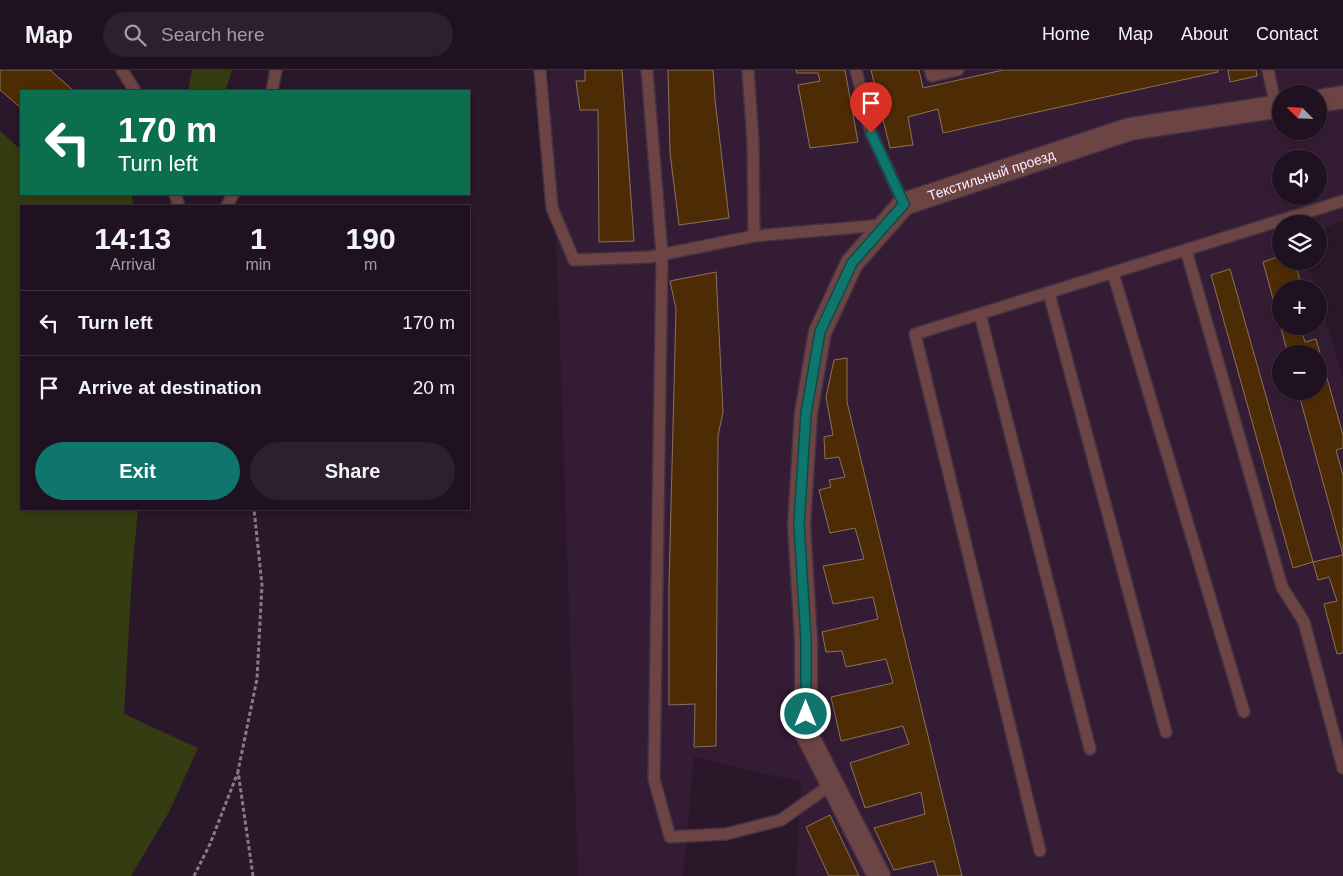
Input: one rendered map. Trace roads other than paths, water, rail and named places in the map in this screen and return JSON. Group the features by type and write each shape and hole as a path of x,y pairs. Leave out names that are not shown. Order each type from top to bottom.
{"street":[{"path":"1328,100 1343,97"},
{"name":"Текстильный проезд","path":"904,204 1130,128 1272,107"},
{"path":"879,876 806,733 806,640 799,524 806,413 820,332 852,263 904,204"}],"lane":[{"path":"122,70 134,90"},
{"path":"272,90 276,70"},
{"path":"540,70 552,208 574,260 650,257 754,236 886,225"},
{"path":"647,70 662,255 654,779 670,837 726,834 782,820 832,784"},
{"path":"748,70 753,142 754,236"},
{"path":"856,70 871,133 904,204"},
{"path":"930,70 932,76 958,70"},
{"path":"1268,70 1273,85"},
{"path":"1040,851 915,334 1343,201"},
{"path":"1186,250 1282,587 1304,622 1343,768"},
{"path":"1113,273 1244,712"},
{"path":"1049,292 1166,732"},
{"path":"980,314 1090,749"}]}
